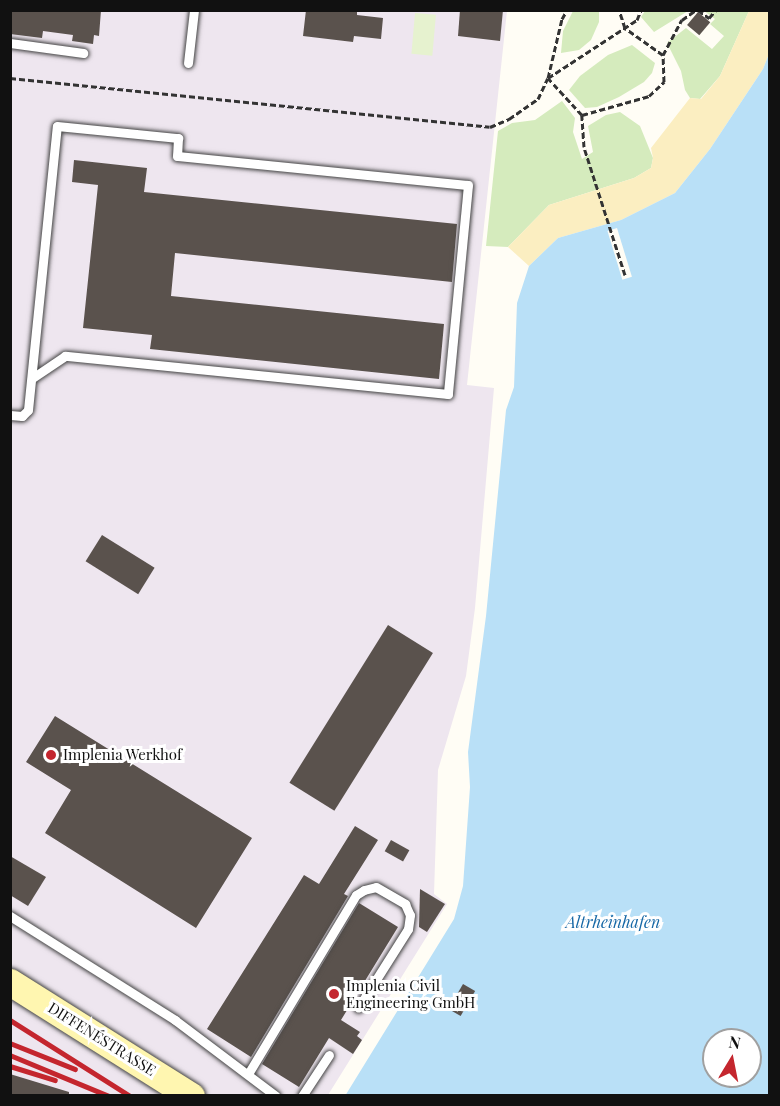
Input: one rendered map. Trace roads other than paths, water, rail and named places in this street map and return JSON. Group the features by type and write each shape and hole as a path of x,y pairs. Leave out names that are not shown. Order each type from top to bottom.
{"main road":[{"name":"DIFFENÉSTRASSE","path":"11,982 191,1095"}],"lane":[{"path":"188,63 194,10"},
{"path":"10,43 83,53"},
{"path":"10,415 22,416 28,410 57,126 178,138 177,156 468,185 448,394 65,356 32,378"},
{"path":"248,1074 356,896 364,890 376,887 405,904 410,915 408,929 358,1008"},
{"path":"10,916 175,1020 276,1095"},
{"path":"302,1095 329,1055"}],"water":[{"name":"Altrheinhafen","path":"769,54 769,1095 345,1096 454,919 463,886 470,787 468,752 486,616 506,410 514,387 517,303 529,266 558,238 621,220 675,193 710,149 763,69"}],"railway":[{"path":"10,1020 130,1096"},
{"path":"10,1043 75,1069"},
{"path":"10,1055 109,1096"},
{"path":"10,1066 55,1080"}],"place":[{"name":"Implenia Werkhof","path":"51,755"},
{"name":"Implenia Civil Engineering GmbH","path":"334,994"}]}
